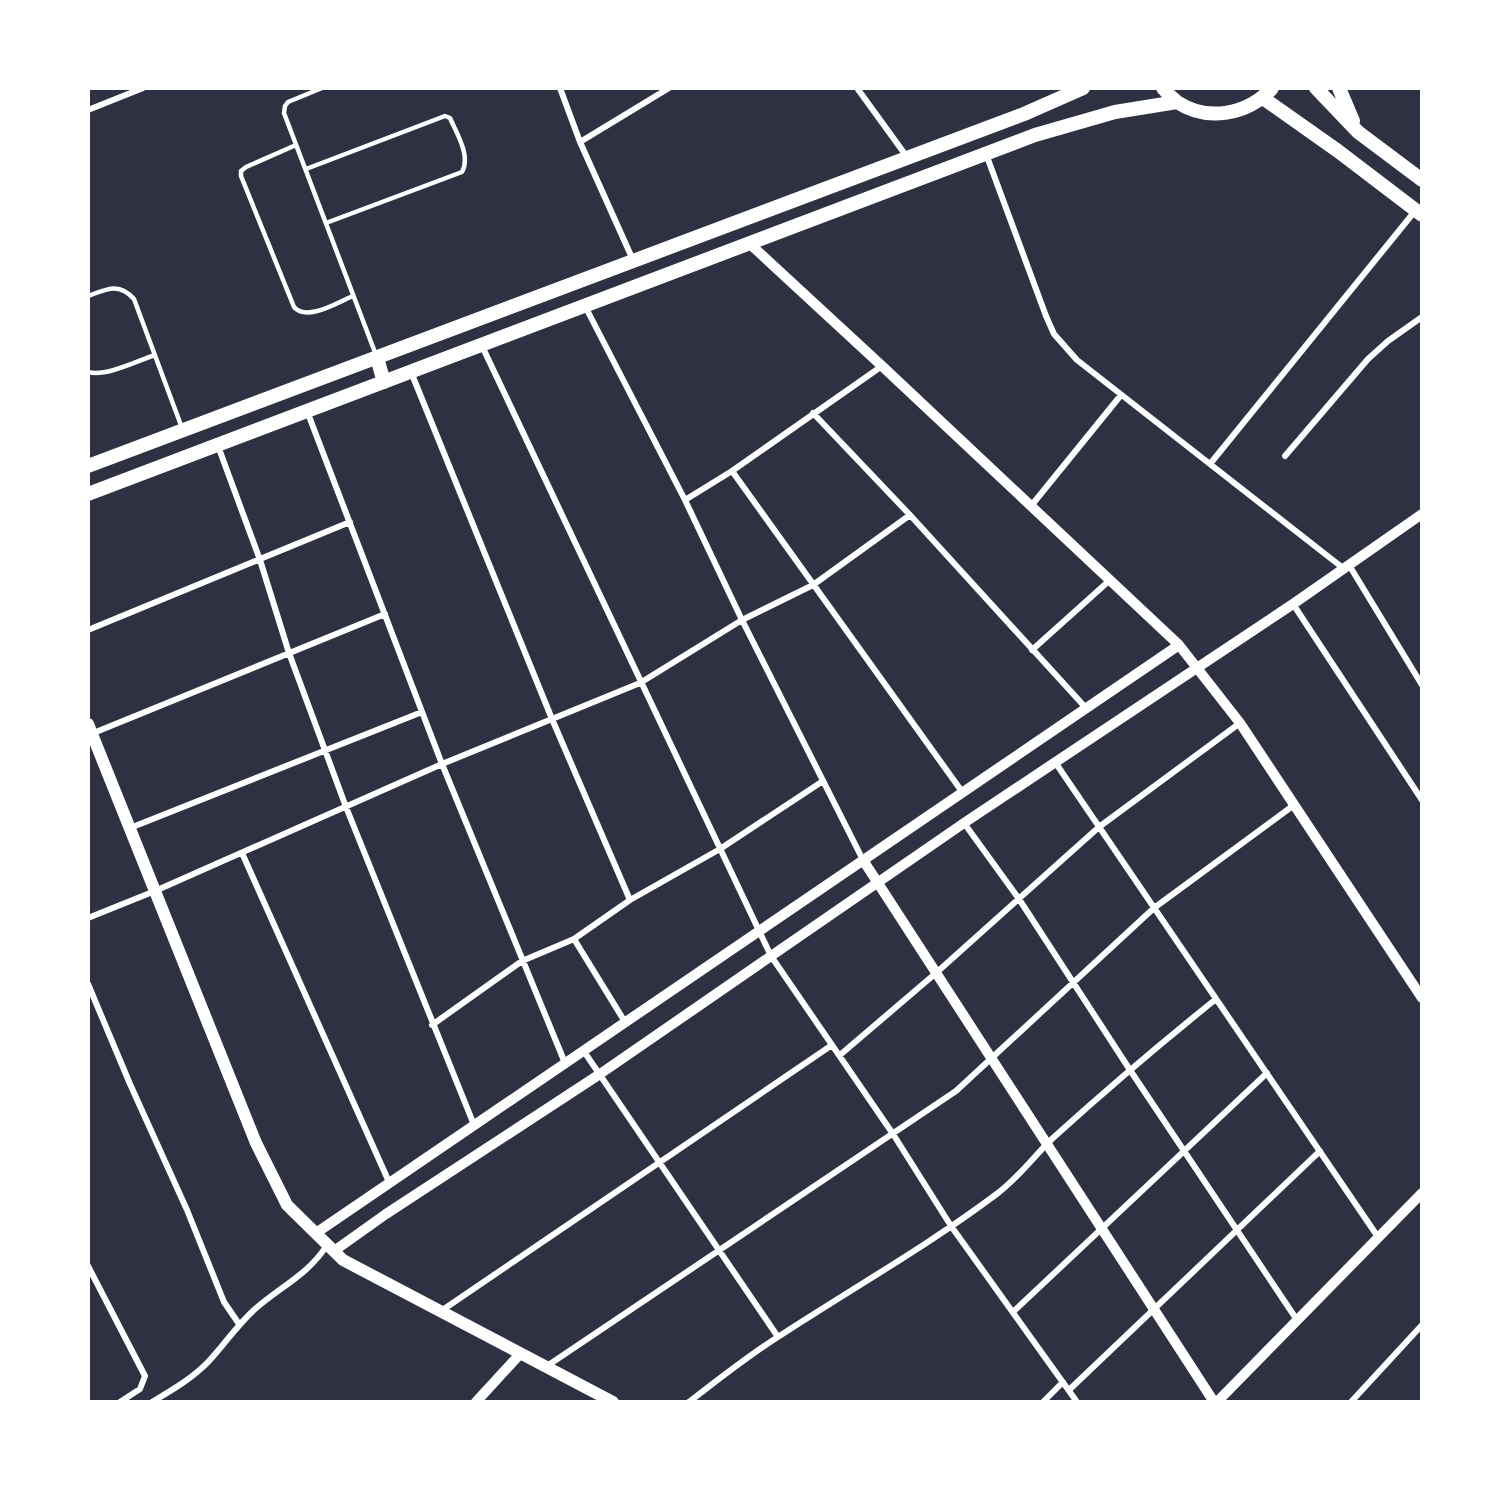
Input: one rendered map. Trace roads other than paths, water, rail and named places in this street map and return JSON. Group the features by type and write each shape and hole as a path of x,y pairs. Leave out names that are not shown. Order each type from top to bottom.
{"main road":[{"path":"1024,114 1052,96 1060,88"},
{"path":"88,466 1024,114 1083,88"},
{"path":"1163,88 1176,102 1197,111 1220,114 1243,110 1267,93 1418,212"},
{"path":"1316,88 1357,131 1422,180"},
{"path":"1339,88 1357,131"},
{"path":"88,494 1035,135 1115,112 1176,102"},
{"path":"377,358 384,382"},
{"path":"90,731 256,1143 287,1205 343,1260 613,1401"}],"street":[{"path":"88,110 143,88"},
{"path":"560,88 580,142 633,260"},
{"path":"580,142 669,88"},
{"path":"857,88 907,157"},
{"path":"986,153 1054,334 1077,360 1120,395 1346,566 1422,685"},
{"path":"1210,464 1418,212"},
{"path":"750,244 1179,645 1240,723 1422,998"},
{"path":"585,306 686,500 742,620 863,860 1216,1401 1422,1193"},
{"path":"1285,456 1368,359 1388,341 1422,317"},
{"path":"482,345 771,956 893,1134 951,1226 1077,1401"},
{"path":"686,500 732,471 882,366"},
{"path":"411,372 552,719 630,900"},
{"path":"1031,506 1120,395"},
{"path":"307,411 442,764 565,1063"},
{"path":"813,413 910,515 1086,708"},
{"path":"218,445 260,560 289,653 346,807 474,1125"},
{"path":"732,471 963,793"},
{"path":"152,1401 179,1385 207,1363 239,1324 272,1295 311,1267 331,1248 600,1074 964,823 1293,604 1422,513"},
{"path":"88,918 155,891 442,764 640,683 742,620 813,585 910,515"},
{"path":"88,630 350,522"},
{"path":"1032,650 1110,580"},
{"path":"1293,604 1422,800"},
{"path":"90,731 385,614"},
{"path":"316,1233 1179,645"},
{"path":"130,828 422,712"},
{"path":"840,1055 1019,900 1099,827 1240,723"},
{"path":"1055,762 1378,1237"},
{"path":"432,1025 522,962 574,939 630,900 720,849 823,781"},
{"path":"546,1366 956,1091 1154,908 1294,805"},
{"path":"964,823 1019,900 1297,1320"},
{"path":"243,852 389,1182"},
{"path":"574,939 625,1022"},
{"path":"88,984 134,1094 187,1210 224,1302 239,1324"},
{"path":"688,1401 778,1337 951,1226 1008,1185 1047,1144 1130,1070 1216,999"},
{"path":"441,1311 832,1045"},
{"path":"583,1050 778,1337"},
{"path":"1013,1312 1267,1073"},
{"path":"1069,1390 1320,1151"},
{"path":"88,1266 145,1376 140,1389 120,1401"},
{"path":"1351,1401 1422,1325"},
{"path":"476,1401 521,1353"},
{"path":"1043,1401 1063,1382"}],"lane":[{"path":"322,88 288,102 284,113 377,358"},
{"path":"306,170 445,116 450,118 466,156 466,165 462,172 326,224"},
{"path":"296,145 246,167 241,176 294,307 299,312 316,311 353,296"},
{"path":"88,296 109,288 119,288 134,299 183,431"},
{"path":"88,372 105,373 155,355"}]}
